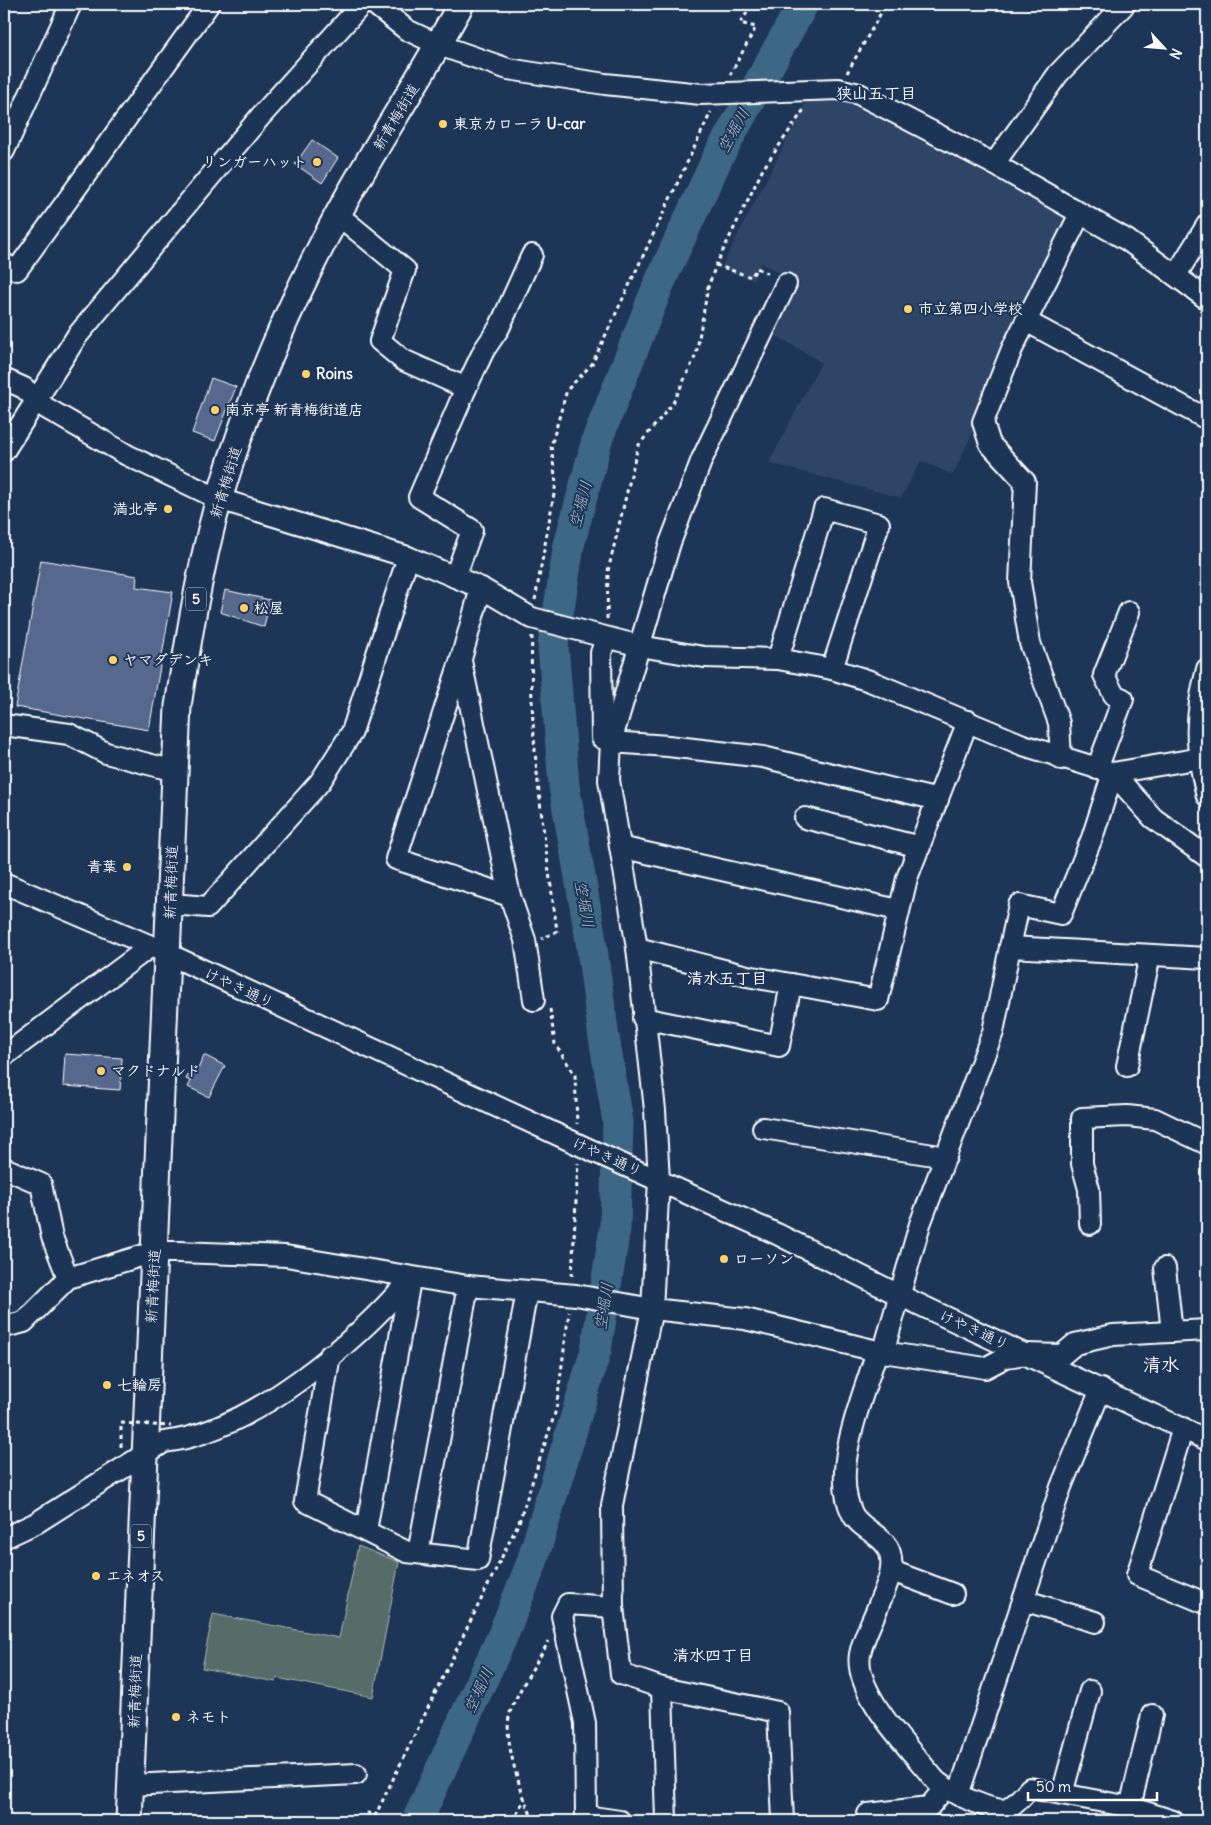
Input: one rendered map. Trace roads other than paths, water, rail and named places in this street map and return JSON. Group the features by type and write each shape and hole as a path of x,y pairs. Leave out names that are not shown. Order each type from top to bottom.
{"main road":[{"name":"新青梅街道","path":"129,1821 131,1785 132,1454 154,1252 159,950 171,904 178,706 190,628 220,499 241,432 297,294 338,214 439,46 461,4"}],"street":[{"path":"4,151 71,4"},
{"path":"4,264 17,270 210,4"},
{"path":"4,451 77,336 260,117 362,4"},
{"path":"374,4 407,30 439,46 508,68 605,84 701,94 818,89 838,89 859,94 994,164 1127,240 1207,299"},
{"path":"994,164 1058,74 1125,4"},
{"path":"338,214 405,270 380,341 403,360 466,388"},
{"path":"1061,759 1059,723 1030,643 1020,582 1025,482 990,444 983,422 1012,349 1080,214"},
{"path":"1176,275 1207,225"},
{"path":"455,577 472,530 419,496 466,388 484,350 499,328 532,255"},
{"path":"783,1821 778,1712 662,1688 622,1674 613,1607 612,1505 649,1309 655,1110 643,1018 637,948 610,780 611,742 670,543 702,459 786,284"},
{"path":"1026,321 1203,417"},
{"path":"4,379 24,388 54,413 127,455 220,499 408,557 481,588 534,618 604,638 704,657 778,659 832,669 870,681 968,721 1023,746 1105,771 1202,758"},
{"path":"778,659 824,509 879,524 832,669"},
{"path":"171,904 208,907 320,782 352,732 408,557"},
{"path":"481,588 396,859 510,896"},
{"path":"1129,612 1104,675 1114,695 1123,699 1105,771 1092,838 1061,914 1019,905 993,1032 920,1224 899,1295 849,1443 844,1480 845,1500 853,1516 881,1540 890,1552 892,1571 860,1654 860,1670 863,1685 875,1704 951,1792 1001,1810 1009,1808 1030,1788 1130,1807 1173,1821"},
{"path":"604,638 601,653 602,738 611,742 668,746 763,758 938,800"},
{"path":"460,659 510,896 526,940 542,1003"},
{"path":"1207,669 1196,727 1207,796"},
{"path":"637,948 747,976 878,1000 907,878 968,721"},
{"path":"4,725 69,734 106,753 175,770"},
{"path":"1105,771 1153,818 1207,857"},
{"path":"805,818 920,847"},
{"path":"620,847 898,910"},
{"name":"けやき通り","path":"4,883 159,950 581,1146 777,1234 899,1295 1207,1440"},
{"path":"1010,947 1207,958"},
{"path":"4,1056 159,950"},
{"path":"1127,1066 1150,956"},
{"path":"643,1018 779,1046 791,984"},
{"path":"1090,1224 1089,1189 1082,1164 1082,1118 1127,1116 1155,1119 1207,1144"},
{"path":"763,1128 946,1157"},
{"path":"4,1168 41,1184 52,1237 68,1278"},
{"path":"4,1327 24,1322 68,1278 154,1252 286,1256 410,1278 468,1286 527,1291 574,1291 649,1309 745,1320 880,1352 985,1368 1006,1357 1026,1354 1062,1354 1075,1344 1113,1335 1207,1330"},
{"path":"1165,1268 1172,1332"},
{"path":"4,1538 36,1523 119,1472 132,1454 164,1442 187,1440 250,1412 283,1392 330,1356 388,1305 410,1278"},
{"path":"366,1531 410,1278"},
{"path":"418,1553 468,1286"},
{"path":"330,1356 305,1501 407,1552 478,1560 527,1291"},
{"path":"867,1821 868,1814 930,1807 951,1792 1023,1600 1061,1487 1101,1389"},
{"path":"1182,1428 1137,1575 1205,1603"},
{"path":"892,1571 952,1594"},
{"path":"1023,1600 1095,1622"},
{"path":"613,1607 568,1604 562,1616 586,1724 586,1816 620,1821"},
{"path":"662,1688 666,1821"},
{"path":"1062,1794 1090,1691"},
{"path":"1130,1807 1152,1715"},
{"path":"131,1785 356,1774"}],"waterway":[{"name":"空堀川","path":"417,1821 502,1637 531,1565 596,1350 615,1228 618,1122 590,934 564,786 553,645 569,545 597,440 658,286 718,157 803,4"}],"place":[{"name":"東京カローラ U-car","path":"443,124"},
{"name":"リンガーハット","path":"317,162"},
{"name":"市立第四小学校","path":"908,309"},
{"name":"Roins","path":"306,374"},
{"name":"南京亭 新青梅街道店","path":"215,410"},
{"name":"満北亭","path":"168,509"},
{"name":"松屋","path":"244,608"},
{"name":"ヤマダデンキ","path":"113,660"},
{"name":"青葉","path":"127,867"},
{"name":"マクドナルド","path":"101,1071"},
{"name":"ローソン","path":"724,1259"},
{"name":"七輪房","path":"107,1385"},
{"name":"エネオス","path":"96,1576"},
{"name":"ネモト","path":"176,1717"}],"district":[{"name":"狭山五丁目","path":"876,93"},
{"name":"清水五丁目","path":"727,978"},
{"name":"清水","path":"1161,1365"},
{"name":"清水四丁目","path":"713,1655"}]}
